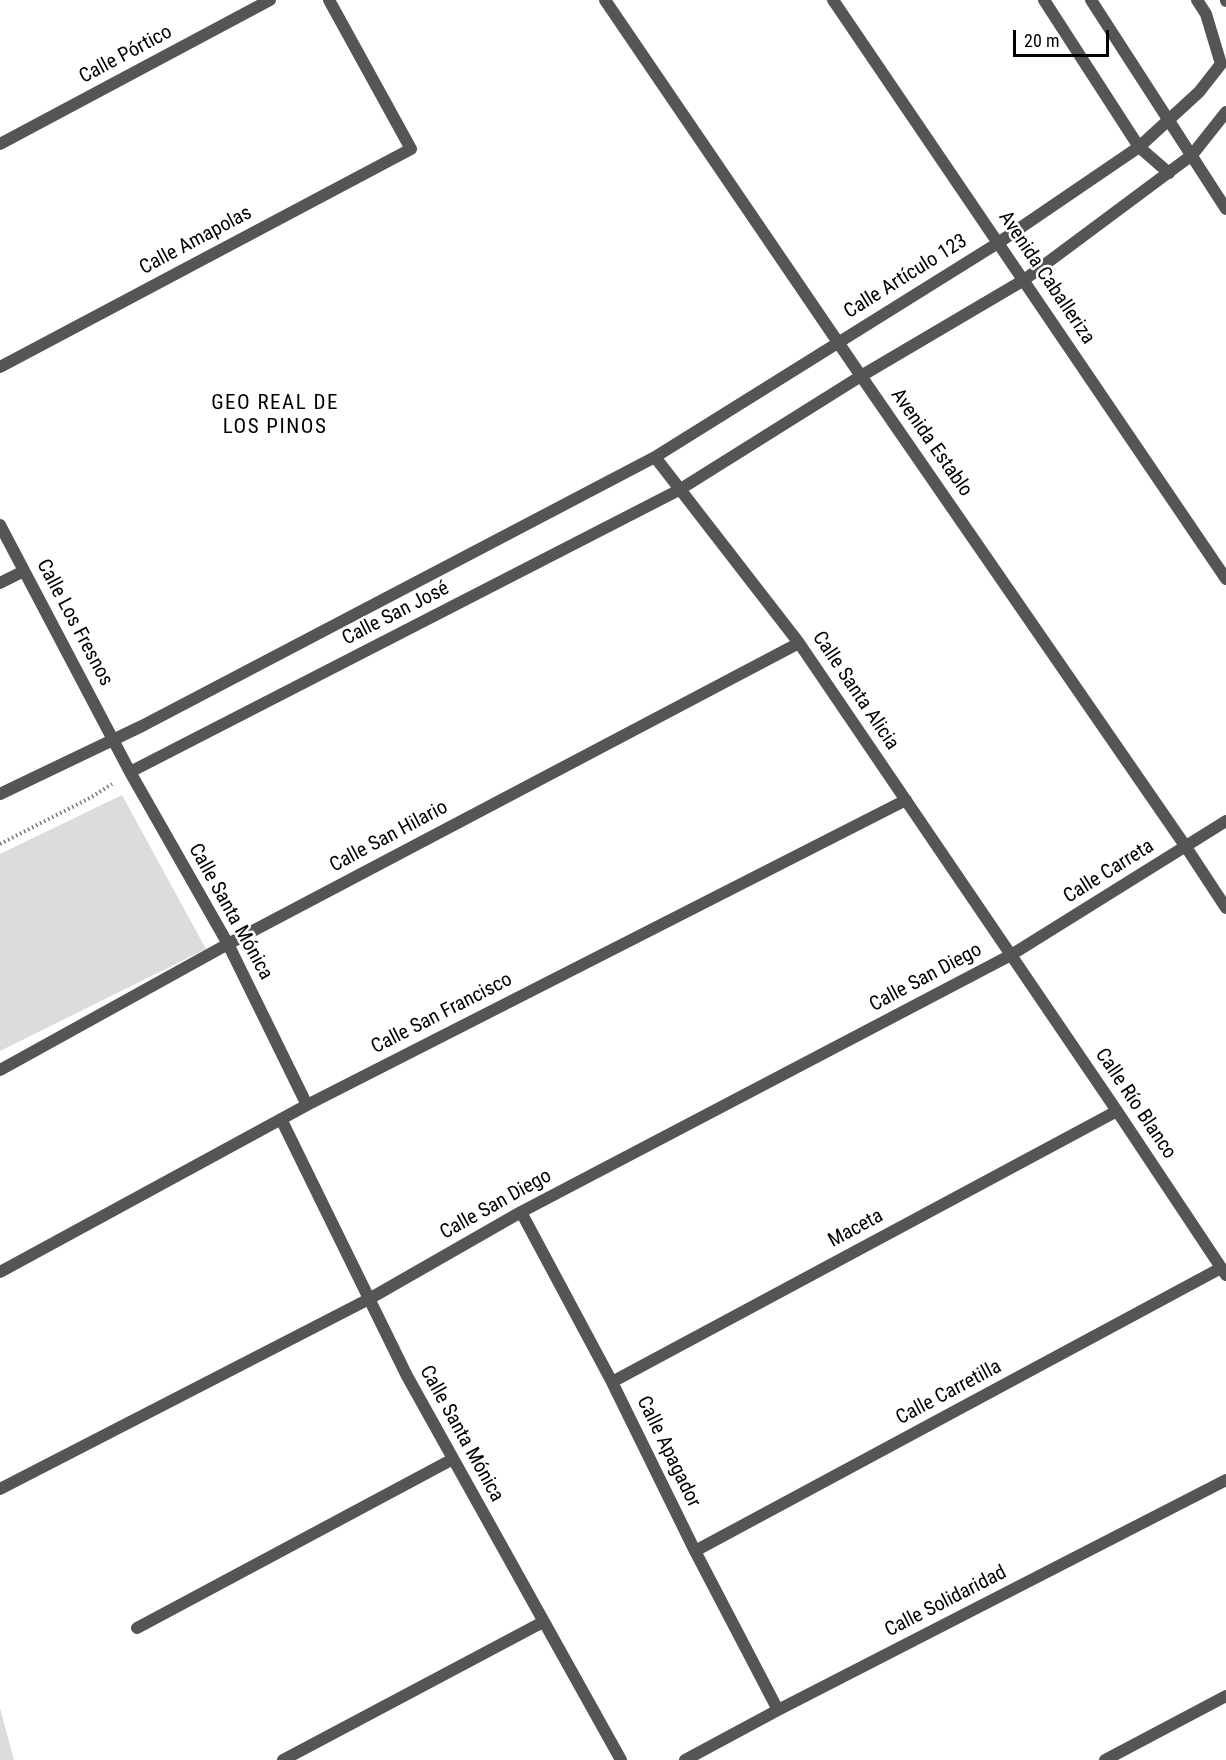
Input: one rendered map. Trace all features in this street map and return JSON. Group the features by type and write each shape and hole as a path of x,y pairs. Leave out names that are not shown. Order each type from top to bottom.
{"street":[{"name":"Calle Pórtico","path":"0,144 270,0"},
{"name":"Calle Amapolas","path":"0,367 411,149 329,0"},
{"name":"Avenida Establo","path":"605,0 1226,908"},
{"name":"Avenida Caballeriza","path":"833,0 1226,579"},
{"path":"1044,0 1139,147 1169,173"},
{"path":"1091,0 1226,209"},
{"name":"Calle Artículo 123","path":"655,458 998,243 1139,147 1199,92 1221,64 1206,14 1197,0"},
{"path":"679,490 861,376 1024,280 1192,155 1226,112"},
{"name":"Calle Santa Alicia","path":"655,458 799,643 1011,955"},
{"name":"Calle San José","path":"0,795 114,740 655,458"},
{"name":"Calle San José","path":"130,772 679,490"},
{"name":"Calle Los Fresnos","path":"0,525 114,740"},
{"path":"0,583 24,571"},
{"name":"Calle San Hilario","path":"0,1070 228,944 799,643"},
{"name":"Calle Santa Mónica","path":"114,740 228,944 307,1105"},
{"name":"Calle San Francisco","path":"0,1272 307,1105 906,800"},
{"name":"Calle Carreta","path":"1011,955 1226,821"},
{"name":"Calle Río Blanco","path":"1011,955 1118,1111 1224,1272"},
{"name":"Calle San Diego","path":"0,1489 369,1299 521,1212 1011,955"},
{"name":"Maceta","path":"612,1382 1118,1111"},
{"name":"Calle Santa Mónica","path":"281,1119 407,1376 621,1760"},
{"name":"Calle Apagador","path":"521,1212 612,1382 695,1551 778,1710"},
{"name":"Calle Carretilla","path":"695,1551 1224,1272"},
{"path":"137,1628 453,1459"},
{"name":"Calle Solidaridad","path":"685,1760 1226,1480"},
{"path":"283,1760 543,1622"},
{"path":"1105,1760 1226,1696"}],"path":[{"path":"0,844 90,798 130,772"}],"shaded area":[{"path":"122,795 206,949 0,1051 0,854"},
{"path":"0,1708 14,1760 0,1760"}],"district":[{"name":"GEO REAL DE LOS PINOS","path":"275,416"}]}
